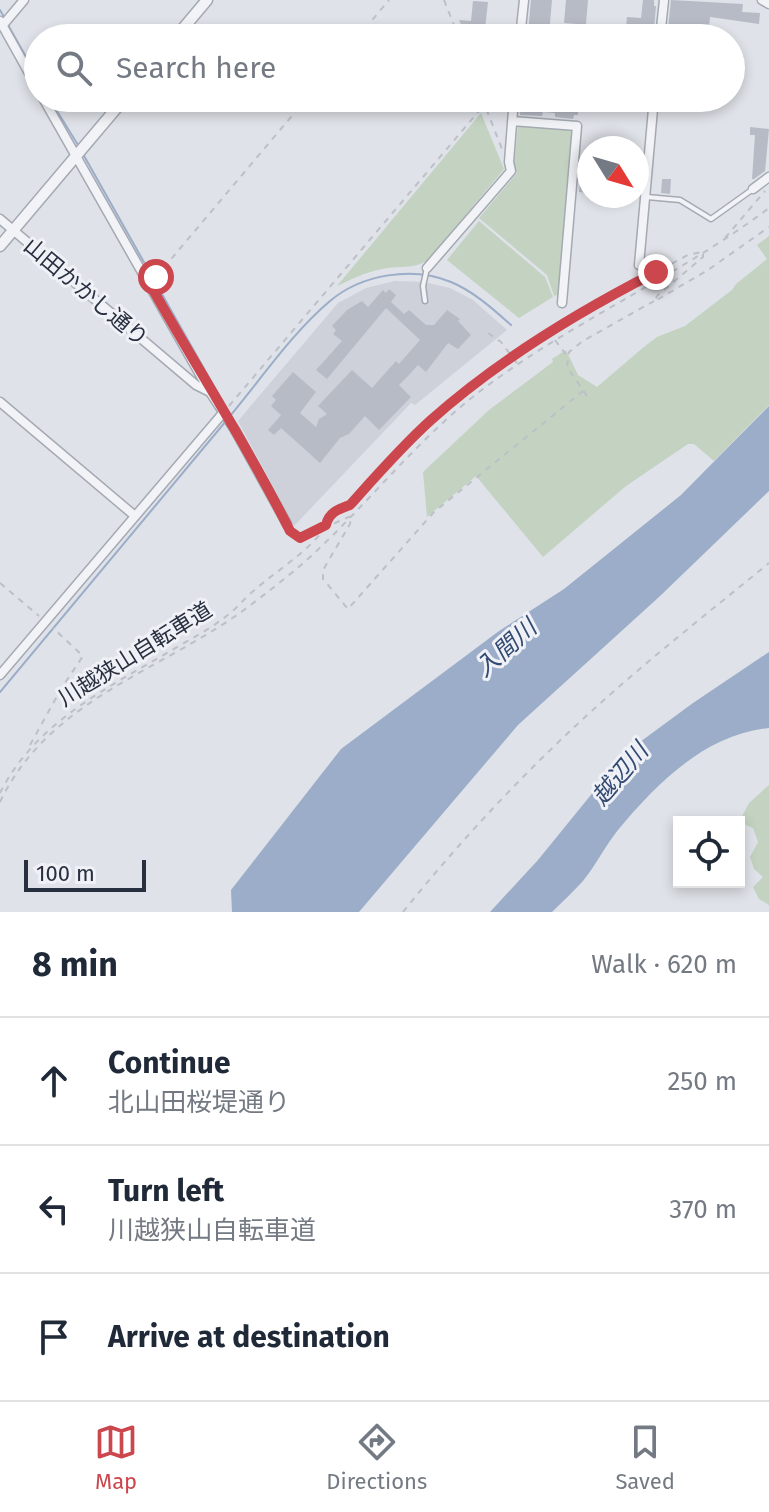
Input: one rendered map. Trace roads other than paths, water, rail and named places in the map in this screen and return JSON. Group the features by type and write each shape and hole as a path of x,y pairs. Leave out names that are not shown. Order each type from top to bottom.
{"street":[{"path":"24,0 1,23 24,64"},
{"path":"187,24 207,0"},
{"path":"521,24 524,0"},
{"path":"661,24 664,0"},
{"path":"762,0 769,4"},
{"path":"51,112 287,524"},
{"path":"0,246 113,112"},
{"path":"427,269 511,171 513,112"},
{"path":"649,147 653,112"},
{"path":"512,121 577,126 562,303"},
{"path":"753,189 769,177"},
{"path":"639,265 643,208"},
{"name":"山田かかし通り","path":"0,219 196,385 210,392"},
{"path":"0,402 135,516"},
{"path":"0,675 223,413"}],"lane":[{"path":"649,197 680,200 711,219 753,189"},
{"path":"425,301 427,269"}],"water":[{"name":"入間川","path":"769,406 769,491 659,597 518,725 359,912 232,912 231,890 341,749 499,631 564,589 681,495"},
{"name":"越辺川","path":"769,652 769,728 724,740 684,764 666,779 618,830 583,881 552,912 490,912 538,860 625,753"}],"waterway":[{"path":"0,10 5,19"},
{"path":"8,25 24,53"},
{"path":"58,112 78,145"},
{"path":"83,154 229,413"},
{"path":"230,416 316,313 343,292 372,279 404,274 436,277 475,295 511,325"},
{"path":"0,692 226,421"}]}
